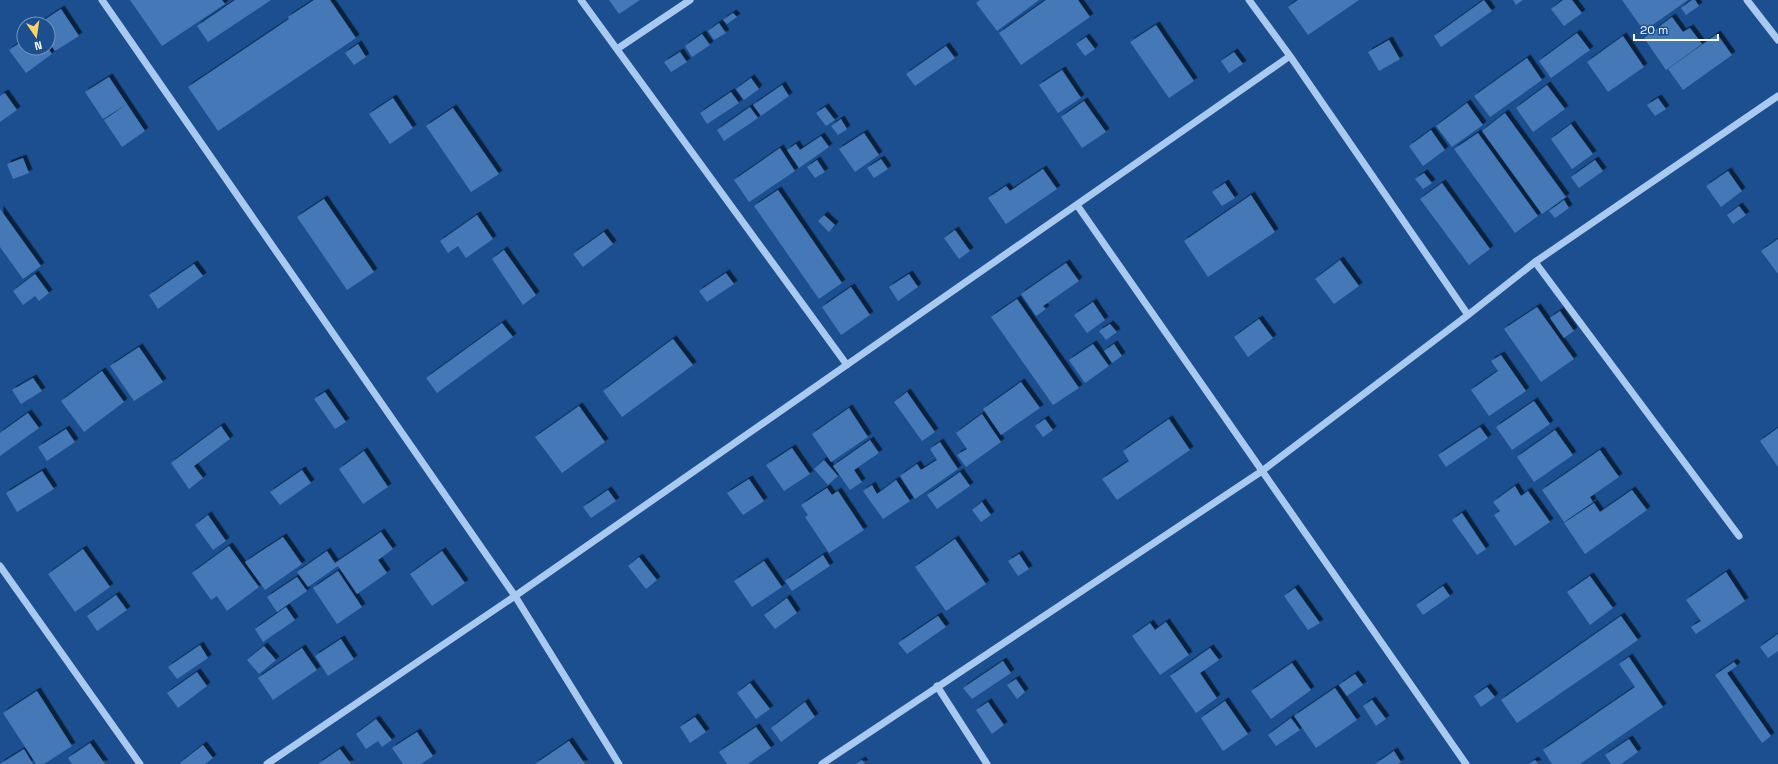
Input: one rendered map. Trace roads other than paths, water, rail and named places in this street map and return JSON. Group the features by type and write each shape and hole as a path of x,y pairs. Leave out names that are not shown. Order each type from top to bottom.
{"street":[{"path":"102,0 515,596 619,764"},
{"path":"581,0 847,365"},
{"path":"617,49 690,0"},
{"path":"1249,0 1290,56 1468,315"},
{"path":"1747,0 1778,40"},
{"path":"267,764 515,596 1290,56"},
{"path":"822,764 1262,471 1468,315 1535,262 1778,96"},
{"path":"1077,205 1466,764"},
{"path":"1535,262 1739,536"},
{"path":"0,566 140,764"},
{"path":"937,686 987,764"}]}
